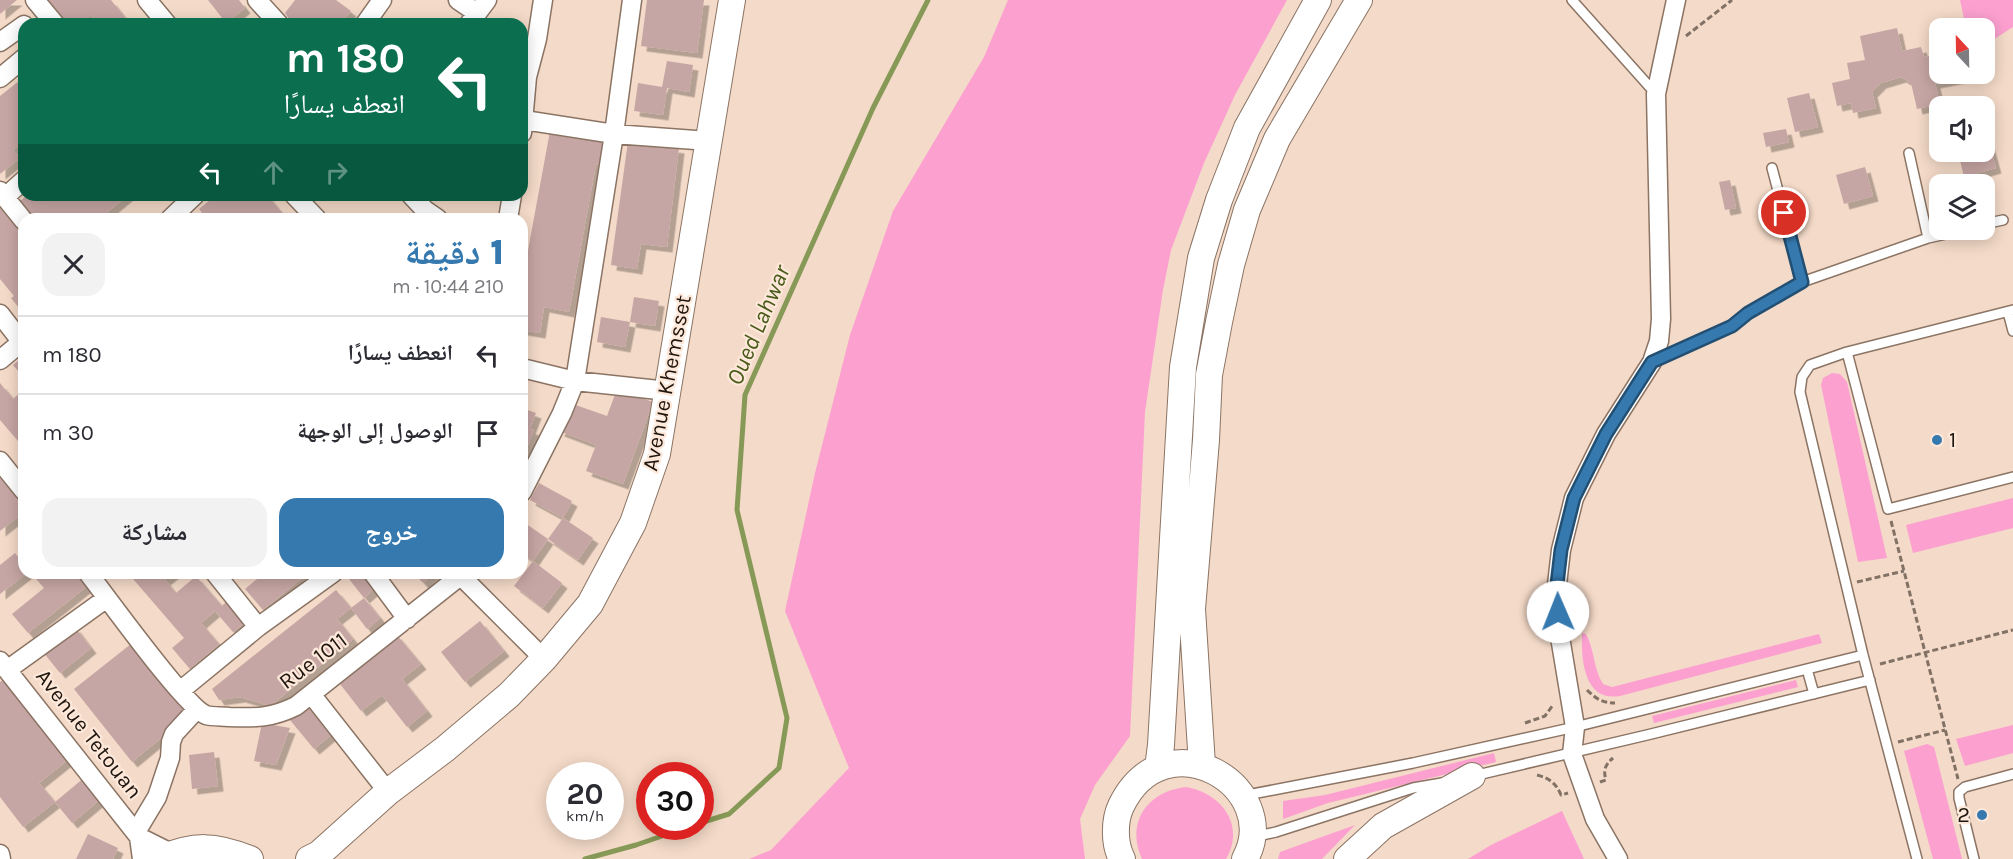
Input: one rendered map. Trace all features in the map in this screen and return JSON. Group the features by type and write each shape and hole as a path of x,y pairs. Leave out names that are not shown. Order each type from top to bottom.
{"street":[{"path":"147,0 162,18"},
{"path":"258,0 277,13"},
{"path":"369,18 382,0"},
{"path":"458,0 478,12"},
{"path":"528,67 537,39 543,0"},
{"path":"528,480 562,413 575,381 614,134 632,0"},
{"name":"Avenue Khemsset","path":"315,857 388,792 509,696 544,659 590,604 633,523 657,454 732,0"},
{"path":"1158,768 1184,367 1201,258 1247,128 1318,0"},
{"path":"1202,765 1192,609 1209,375 1219,322 1231,265 1247,210 1277,139 1359,0"},
{"path":"1618,859 1595,819 1572,754 1575,727 1559,631 1556,593 1561,550 1574,498 1606,434 1652,362 1659,341 1661,319 1656,94 1676,0"},
{"path":"29,18 38,5 50,18"},
{"path":"0,42 18,30"},
{"path":"0,78 18,63"},
{"path":"528,127 709,141"},
{"path":"18,184 2,194 18,214"},
{"path":"178,213 189,201"},
{"path":"417,201 429,213"},
{"path":"0,314 18,336"},
{"path":"0,360 18,346"},
{"path":"528,369 575,381 668,391"},
{"path":"0,461 18,484"},
{"path":"93,579 180,691 197,709 174,734 171,742 170,758 157,797 138,835 142,859"},
{"path":"219,579 258,627"},
{"path":"180,691 258,627 325,579"},
{"path":"378,579 407,619"},
{"name":"Rue 1011","path":"197,709 206,715 268,717 296,705 457,579"},
{"path":"466,579 544,659"},
{"path":"4,665 107,598"},
{"name":"Avenue Tetouan","path":"4,665 138,835 166,856"},
{"path":"311,694 388,792"},
{"path":"1122,859 1116,834 1118,812 1128,792 1143,777 1158,768 1177,764 1202,765 1229,780 1242,796 1248,809 1248,848"},
{"path":"1347,859 1383,826 1472,776"},
{"path":"166,856 180,850 204,847 228,850 250,859"},
{"path":"0,854 1,859"}],"lane":[{"path":"1572,0 1656,94"},
{"path":"1652,362 1732,326 1748,313 1802,282 1928,238 1909,153"},
{"path":"1772,168 1802,282"},
{"path":"1995,222 2003,220"},
{"path":"1917,859 1863,655 1800,392 1802,378 1810,365 1847,352 2010,311 2013,331"},
{"path":"1847,352 1888,509 2013,477"},
{"path":"1242,796 1402,765 1575,727 1863,655"},
{"path":"1807,669 1814,694"},
{"path":"1248,848 1276,832 1413,788 1572,754 1870,680"},
{"path":"1974,859 1958,795 1961,789 2013,774"}],"path":[{"path":"1665,49 1707,21 1731,0"},
{"path":"1888,509 1961,789"},
{"path":"1846,584 1904,571"},
{"path":"1881,664 2013,630"},
{"path":"1887,745 1945,730"}],"shaded area":[{"path":"1008,0 1287,0 1235,95 1204,163 1171,250 1145,412 1130,736 1095,785 1080,819 1085,859 749,859 771,850 849,768 785,611 815,473 850,335 893,211 984,57"},
{"path":"1960,0 2013,0 2013,27 1995,39 1995,18 1964,18"},
{"path":"1832,373 1840,374 1847,382 1887,558 1858,562 1821,385 1823,378"},
{"path":"2013,498 2013,528 1913,553 1906,525"},
{"path":"1582,633 1586,634 1589,640 1597,672 1603,684 1612,687 1819,634 1822,643 1620,696 1608,696 1592,686 1587,677 1582,655"},
{"path":"1796,680 1798,687 1654,723 1652,716"},
{"path":"2013,725 2013,753 1965,766 1956,739"},
{"path":"1927,744 1934,747 1962,859 1933,859 1904,751"},
{"path":"1494,753 1496,762 1328,803 1283,819 1283,801 1325,795"},
{"path":"1186,787 1210,796 1227,812 1233,834 1226,859 1142,859 1136,833 1143,811 1161,795"},
{"path":"1562,811 1584,859 1468,859 1491,845"},
{"path":"1355,825 1322,859 1278,859 1280,852"}],"building":[{"path":"0,0 17,0 0,14"},
{"path":"46,0 111,0 125,18 93,18 91,15 87,18 60,18"},
{"path":"208,0 239,0 245,8 232,18 222,18"},
{"path":"295,0 336,0 351,11 345,18 289,18 285,13"},
{"path":"647,0 704,0 697,53 641,46"},
{"path":"1897,28 1902,51 1921,47 1924,57 1929,56 1929,84 1935,84 1938,96 1929,96 1929,106 1917,109 1911,83 1901,77 1881,83 1872,92 1876,108 1853,113 1851,103 1837,106 1832,83 1850,79 1847,63 1865,60 1860,36"},
{"path":"667,61 693,65 689,92 667,88 663,115 634,111 638,83 662,87"},
{"path":"18,82 18,146 13,150 18,160 0,174 0,96"},
{"path":"1809,93 1818,127 1795,132 1787,98"},
{"path":"1786,129 1789,142 1766,147 1763,133"},
{"path":"550,131 605,141 601,166 596,164 569,312 544,307 540,333 528,331 528,250"},
{"path":"628,141 679,148 667,247 641,244 637,269 611,265"},
{"path":"1960,162 1994,162 1996,168 1975,174 1963,174"},
{"path":"1865,167 1873,196 1844,204 1836,175"},
{"path":"1730,180 1736,208 1725,210 1719,182"},
{"path":"0,196 18,218 18,307 11,298 14,296 0,279"},
{"path":"121,201 106,213 28,213 19,202"},
{"path":"209,201 272,201 282,213 202,213 199,209"},
{"path":"634,297 659,301 655,326 630,322"},
{"path":"601,317 630,322 625,347 597,342"},
{"path":"18,361 18,371 13,365"},
{"path":"0,383 13,399 18,394 18,441 0,420"},
{"path":"617,389 653,402 623,484 586,471 596,445 559,431 570,403 607,416"},
{"path":"528,410 536,413 530,429 534,430 528,445"},
{"path":"0,471 18,494 18,517 0,531"},
{"path":"539,483 572,501 563,518 530,500"},
{"path":"563,518 593,538 578,560 548,539"},
{"path":"528,525 548,539 533,561 528,557"},
{"path":"15,553 18,557 19,579 0,594 0,565"},
{"path":"533,561 562,583 543,608 514,586 519,579 528,579 528,568"},
{"path":"36,579 86,579 90,584 28,633 12,614 44,588"},
{"path":"133,579 166,579 176,593 192,579 199,579 222,606 230,598 248,620 233,632 215,611 201,623 219,644 190,669 172,648 184,638"},
{"path":"257,579 301,579 263,610 245,589"},
{"path":"349,579 374,579 379,585 364,598"},
{"path":"336,590 351,608 337,619 353,639 270,706 240,697 219,700 212,689"},
{"path":"364,598 380,618 367,629 351,608"},
{"path":"480,621 504,651 465,682 441,652"},
{"path":"75,627 91,648 60,673 43,652"},
{"path":"396,634 421,664 402,679 427,711 407,727 382,695 361,711 337,680"},
{"path":"136,640 191,713 132,762 74,689"},
{"path":"6,678 70,758 39,783 55,802 23,827 0,797 0,682"},
{"path":"307,706 331,735 314,749 290,720"},
{"path":"262,723 290,728 276,765 254,761"},
{"path":"214,752 218,786 192,789 189,755"},
{"path":"85,777 102,798 72,823 55,802"},
{"path":"88,834 118,848 113,859 76,859"}],"waterway":[{"name":"Oued Lahwar","path":"714,819 729,814 779,768 787,718 737,510 745,395 873,108 928,0"},
{"name":"Oued Lahwar","path":"585,859 650,840"}],"place":[{"name":"1","path":"1937,440"},
{"name":"2","path":"1982,815"}],"route":[{"path":"1558,612 1556,593 1561,550 1574,498 1606,434 1652,362 1732,326 1748,313 1802,282 1784,213"}]}
